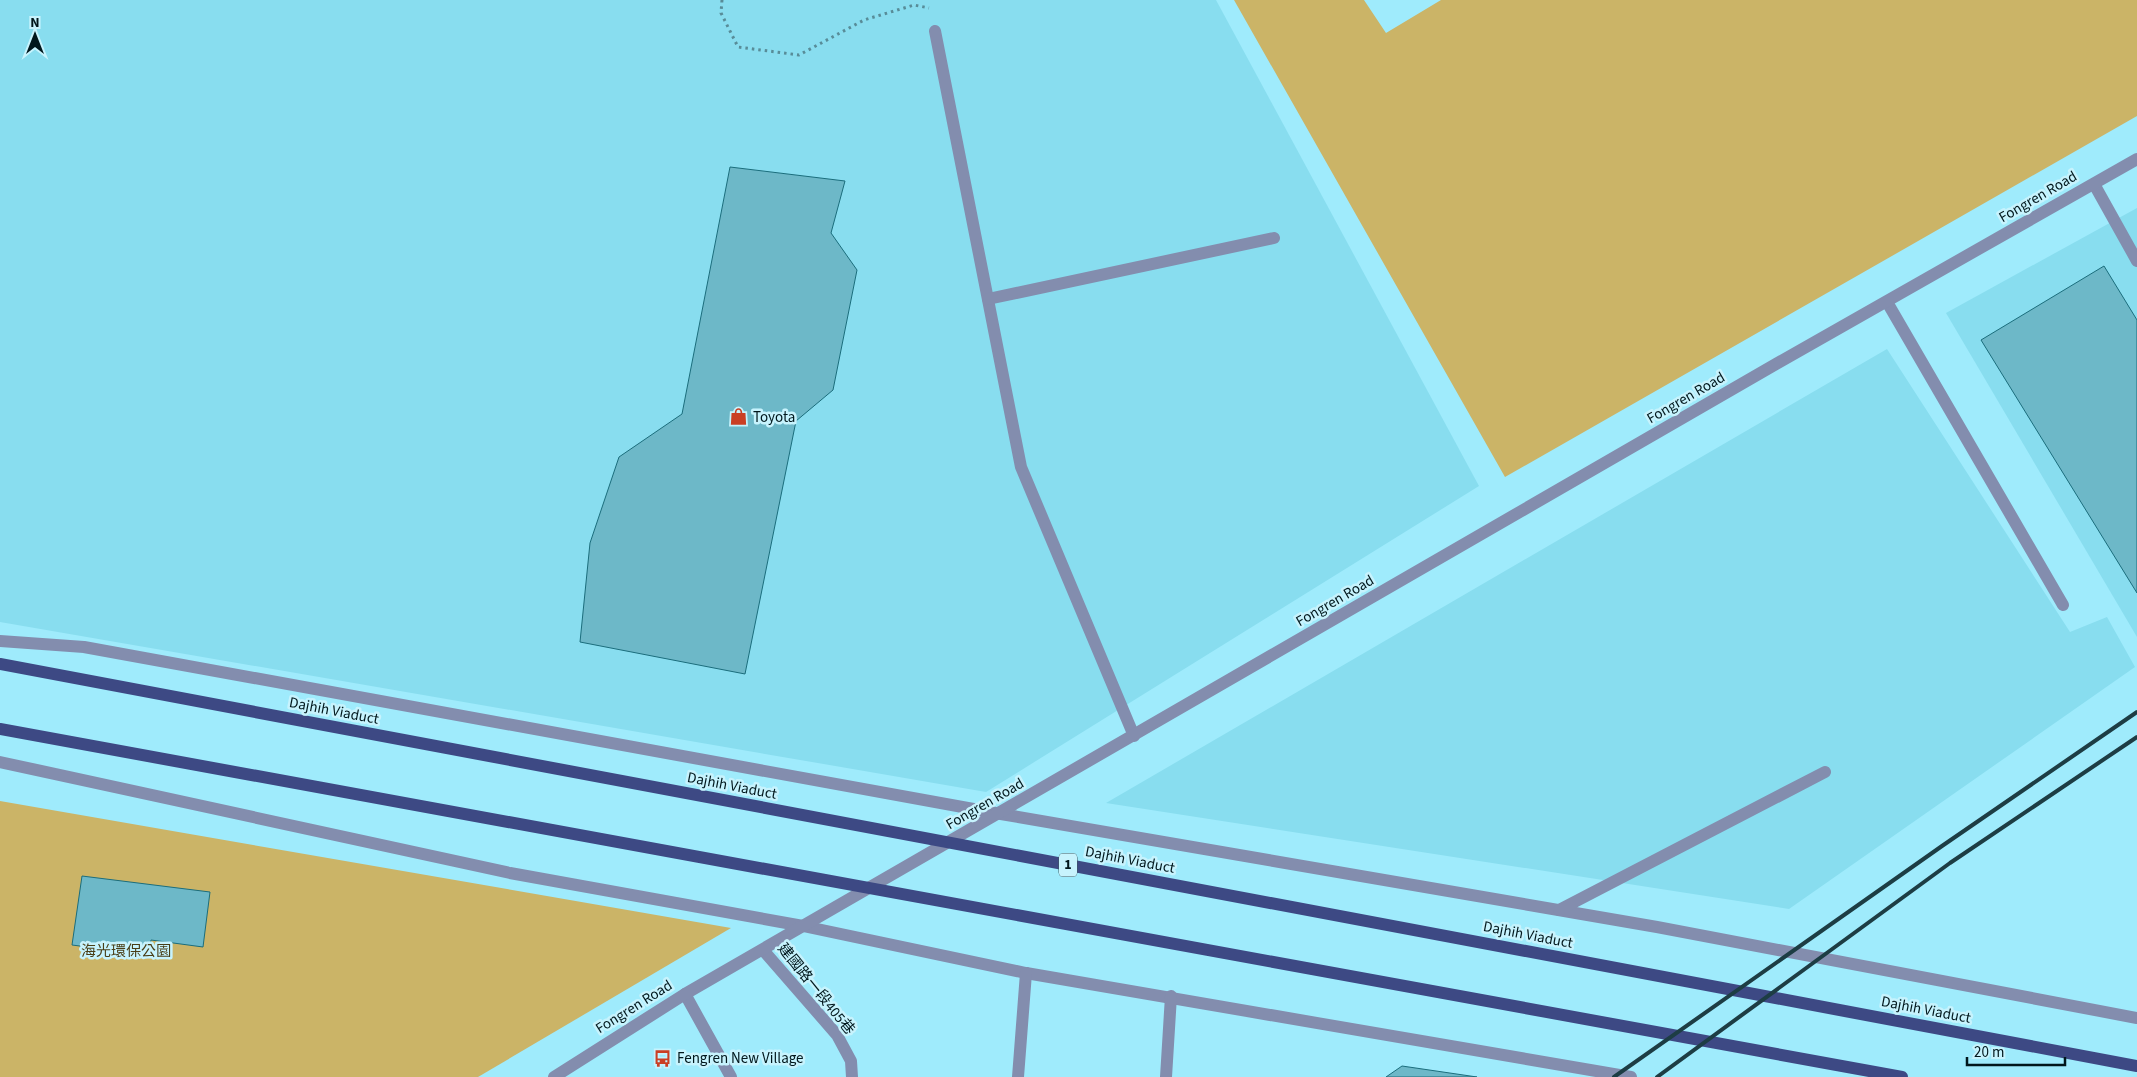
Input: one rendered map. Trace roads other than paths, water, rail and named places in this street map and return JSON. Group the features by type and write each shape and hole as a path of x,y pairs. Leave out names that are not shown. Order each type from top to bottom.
{"main road":[{"name":"Dajhih Viaduct","path":"0,664 2137,1066"},
{"path":"0,729 1902,1077"}],"street":[{"path":"935,31 1021,467 1134,736"},
{"name":"Fongren Road","path":"554,1077 686,994 2137,159"},
{"path":"2094,184 2137,261"},
{"path":"988,299 1274,238"},
{"path":"1887,302 2063,605"},
{"path":"0,641 84,647 1001,814 1559,910 2137,1018"},
{"path":"0,762 510,873 804,926 1026,973 1171,996 1480,1052 1631,1077"},
{"path":"1559,910 1825,772"},
{"name":"建國路一段405巷","path":"763,950 837,1035 851,1061 852,1077"},
{"path":"1018,1077 1026,973"},
{"path":"686,994 731,1077"},
{"path":"1166,1077 1171,996"},
{"path":"1580,1077 1591,1069"}],"railway":[{"path":"1614,1077 1942,846 2137,712"},
{"path":"1657,1077 1950,863 2137,737"}],"place":[{"name":"Toyota","path":"739,417"},
{"name":"Fengren New Village","path":"663,1058"}],"park label":[{"name":"海光環保公園","path":"126,951"}]}
